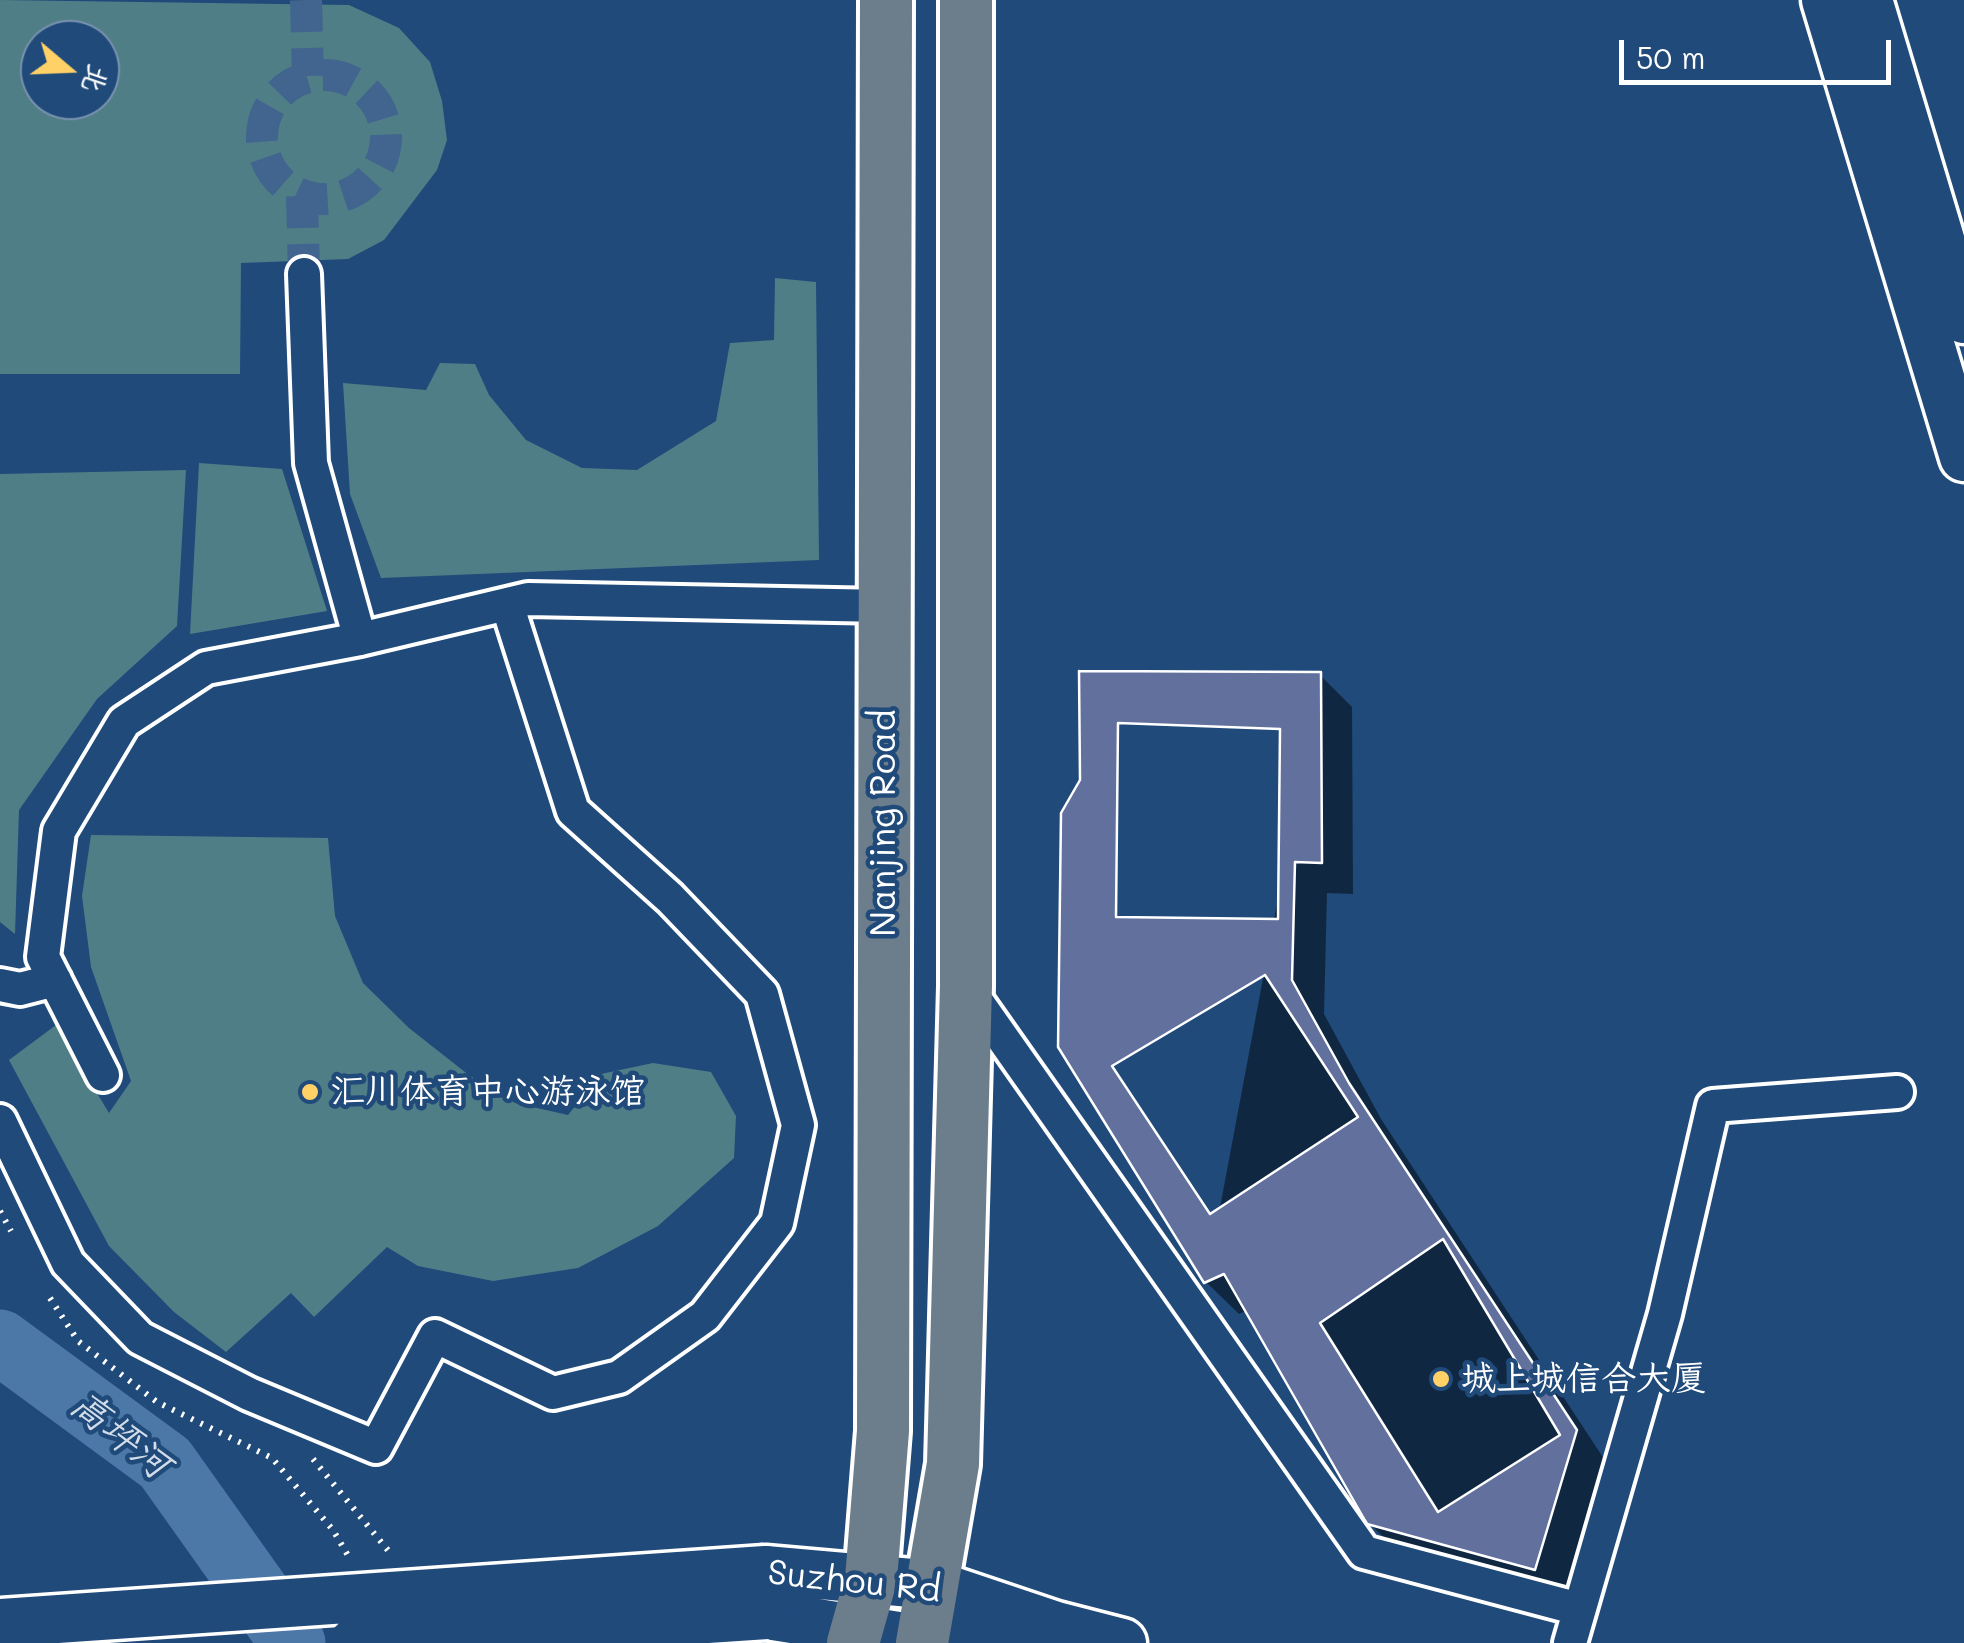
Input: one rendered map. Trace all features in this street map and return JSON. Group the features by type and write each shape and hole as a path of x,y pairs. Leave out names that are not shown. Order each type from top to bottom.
{"main road":[{"name":"Nanjing Road","path":"855,1636 871,1579 883,1431 886,0"},
{"path":"922,1642 953,1464 966,986 966,0"}],"street":[{"path":"1826,0 1964,458"},
{"path":"1868,0 1964,319"},
{"path":"304,274 311,463 360,639"},
{"path":"103,1075 44,957 59,831 124,722 206,668 360,639 528,599 884,606"},
{"path":"0,1120 68,1263 140,1338 265,1401 376,1447 434,1336 553,1394 619,1376 705,1316 777,1223 798,1125 762,994 670,898 573,811 507,604"},
{"path":"0,984 20,989 55,980"},
{"path":"966,986 1364,1552 1579,1609"},
{"path":"1570,1643 1666,1314 1713,1106 1897,1092"},
{"name":"Suzhou Rd","path":"353,1643 871,1579 934,1585 1056,1626"},
{"name":"Suzhou Rd","path":"0,1624 423,1593 766,1592 855,1636 922,1642 1056,1626"},
{"path":"1056,1626 1122,1643"}],"path":[{"path":"0,1211 18,1245"},
{"path":"48,1294 78,1342 157,1402 272,1458 333,1530 352,1562"},
{"path":"265,1401 423,1593"}],"green space":[{"path":"0,0 349,5 399,28 430,62 442,101 447,140 437,170 384,240 348,259 241,263 240,374 0,374"},
{"path":"775,278 816,282 819,560 381,578 350,494 343,383 426,390 440,363 475,364 489,395 526,440 582,468 637,470 716,421 730,343 774,340"},
{"path":"199,463 282,469 327,611 190,634"},
{"path":"186,470 177,626 97,699 19,810 15,934 0,922 0,474"},
{"name":"汇川体育中心游泳馆","path":"91,835 328,838 335,916 363,983 409,1028 470,1076 515,1103 568,1115 601,1074 653,1063 711,1072 736,1116 734,1158 658,1226 578,1268 493,1281 418,1266 387,1247 314,1317 291,1293 226,1352 174,1312 109,1246 9,1060 56,1025 109,1113 131,1081 91,967 82,896"}],"building":[{"path":"1079,671 1321,672 1322,863 1295,862 1292,980 1349,1083 1577,1430 1535,1570 1367,1524 1224,1274 1204,1283 1058,1047 1061,813 1080,780"},
{"path":"1118,723 1280,729 1278,919 1116,917"},
{"path":"1265,975 1358,1117 1210,1214 1112,1066"},
{"name":"城上城信合大厦","path":"1443,1239 1560,1435 1438,1512 1320,1323"}],"waterway":[{"name":"高坪河","path":"0,1342 165,1463 293,1643"}],"tunnel":[{"path":"306,0 308,76"},
{"path":"324,75 348,79 368,93 382,113 386,137 382,161 368,181 348,195 324,199 300,195 280,181 266,161 262,137 266,113 280,93 300,79 324,75"},
{"path":"302,196 304,274"}],"place":[{"name":"汇川体育中心游泳馆","path":"310,1092"},
{"name":"城上城信合大厦","path":"1441,1379"}]}
